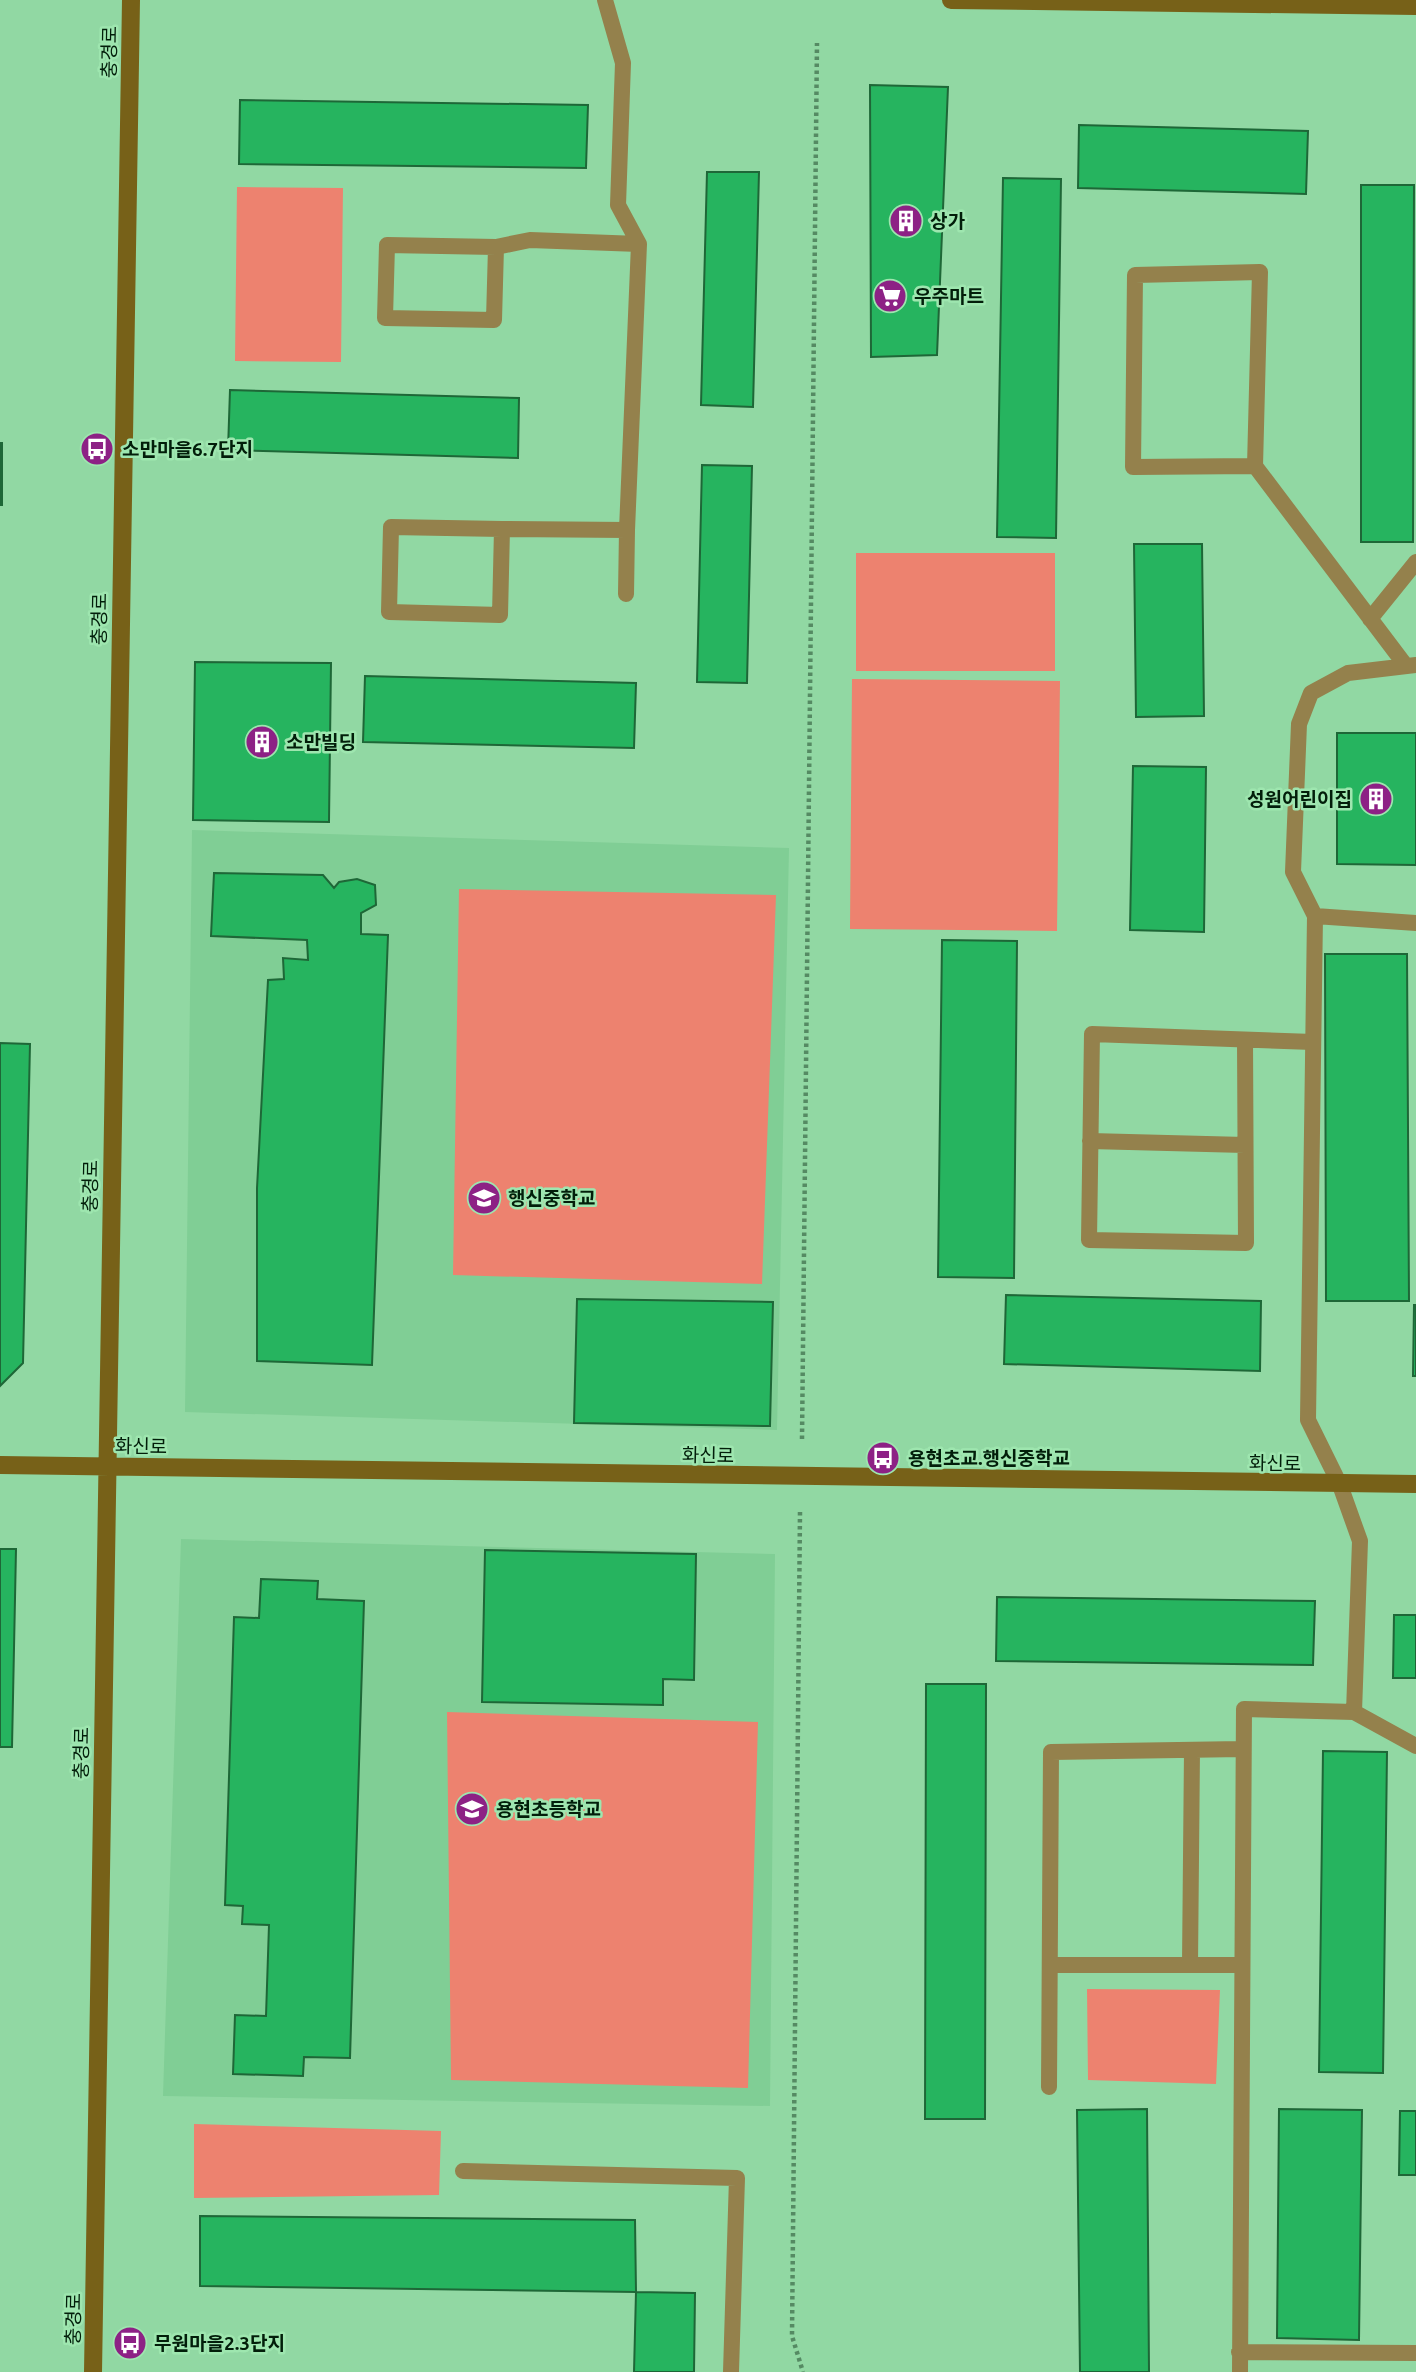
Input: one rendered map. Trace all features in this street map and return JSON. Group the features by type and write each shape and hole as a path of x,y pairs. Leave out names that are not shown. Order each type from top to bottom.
{"main road":[{"name":"충경로","path":"93,2372 131,0"},
{"path":"951,0 1416,6"},
{"name":"화신로","path":"0,1465 1416,1484"}],"lane":[{"path":"605,0 623,63 618,205 639,244 626,594"},
{"path":"496,247 494,320 386,318 387,245 496,247 530,240 639,244"},
{"path":"1255,466 1133,467 1135,275 1260,272 1255,466 1370,619 1411,666"},
{"path":"502,529 500,615 389,612 391,527 627,530"},
{"path":"1370,619 1416,562"},
{"path":"1354,1712 1360,1541 1340,1485 1308,1420 1315,916 1293,872 1298,724 1311,694 1348,673 1411,666"},
{"path":"1315,916 1416,923"},
{"path":"1245,1040 1246,1243 1088,1240 1092,1034 1313,1042"},
{"path":"1090,1141 1245,1145"},
{"path":"1240,2372 1244,1709 1354,1712 1416,1746"},
{"path":"1190,1965 1192,1749"},
{"path":"1049,2087 1051,1752 1242,1749"},
{"path":"1050,1965 1241,1965"},
{"path":"463,2171 737,2178 731,2372"},
{"path":"1239,2352 1416,2353"}],"path":[{"path":"802,1439 817,43"},
{"path":"800,1512 792,2336 803,2372"}],"shaded area":[{"path":"237,187 343,188 341,362 235,361"},
{"path":"856,553 1055,553 1055,671 856,671"},
{"path":"852,679 1060,681 1057,931 850,929"},
{"name":"행신중학교","path":"192,830 789,848 777,1430 185,1412"},
{"path":"459,889 776,895 762,1284 453,1275"},
{"name":"용현초등학교","path":"181,1539 775,1554 770,2106 163,2096"},
{"path":"447,1712 758,1722 748,2088 451,2080"},
{"path":"1087,1989 1220,1990 1216,2084 1088,2080"},
{"path":"194,2124 441,2131 439,2195 194,2198"}],"building":[{"name":"상가","path":"870,85 948,87 937,355 871,357"},
{"path":"240,100 588,105 586,168 239,164"},
{"path":"1079,125 1308,131 1306,194 1078,188"},
{"path":"707,172 759,172 753,407 701,405"},
{"path":"1003,178 1061,179 1056,538 997,537"},
{"path":"1361,185 1414,185 1413,542 1361,542"},
{"path":"230,390 519,398 518,458 228,450"},
{"path":"2,443 2,505 0,505"},
{"path":"702,465 752,466 747,683 697,682"},
{"path":"1134,544 1202,544 1204,716 1136,717"},
{"name":"소만빌딩","path":"195,662 331,663 329,822 193,820"},
{"path":"365,676 636,683 634,748 363,742"},
{"name":"성원어린이집","path":"1337,733 1416,733 1416,865 1337,864"},
{"path":"1133,766 1206,767 1204,932 1130,930"},
{"path":"214,873 323,875 334,888 339,882 357,879 375,885 376,905 361,913 361,934 388,935 372,1365 257,1361 257,1188 268,980 284,979 283,958 308,960 307,940 211,936"},
{"path":"942,940 1017,941 1014,1278 938,1277"},
{"path":"1325,954 1407,954 1409,1301 1326,1301"},
{"path":"0,1043 30,1044 23,1363 0,1386"},
{"path":"1006,1295 1261,1301 1260,1371 1004,1364"},
{"path":"577,1299 773,1302 770,1426 574,1423"},
{"path":"1416,1305 1416,1376 1413,1376"},
{"path":"0,1549 16,1549 12,1747 0,1747"},
{"path":"485,1550 696,1554 694,1680 663,1679 663,1705 482,1702"},
{"path":"261,1579 318,1581 317,1599 364,1601 350,2058 304,2057 303,2076 233,2074 235,2015 266,2016 269,1925 242,1924 243,1906 225,1905 234,1617 259,1618"},
{"path":"997,1597 1315,1601 1313,1665 996,1661"},
{"path":"1394,1615 1416,1615 1416,1678 1393,1678"},
{"path":"926,1684 986,1684 985,2119 925,2119"},
{"path":"1323,1751 1387,1752 1383,2073 1319,2072"},
{"path":"1147,2109 1149,2372 1080,2372 1077,2110"},
{"path":"1279,2109 1362,2110 1359,2340 1277,2338"},
{"path":"1400,2111 1416,2111 1416,2175 1399,2175"},
{"path":"200,2216 635,2220 636,2292 200,2286"},
{"path":"636,2292 695,2293 694,2372 634,2372"}],"place":[{"name":"상가","path":"906,221"},
{"name":"우주마트","path":"890,296"},
{"name":"소만마을6.7단지","path":"97,449"},
{"name":"소만빌딩","path":"262,742"},
{"name":"성원어린이집","path":"1376,799"},
{"name":"행신중학교","path":"484,1198"},
{"name":"용현초교.행신중학교","path":"883,1458"},
{"name":"용현초등학교","path":"472,1809"},
{"name":"무원마을2.3단지","path":"130,2343"}]}
